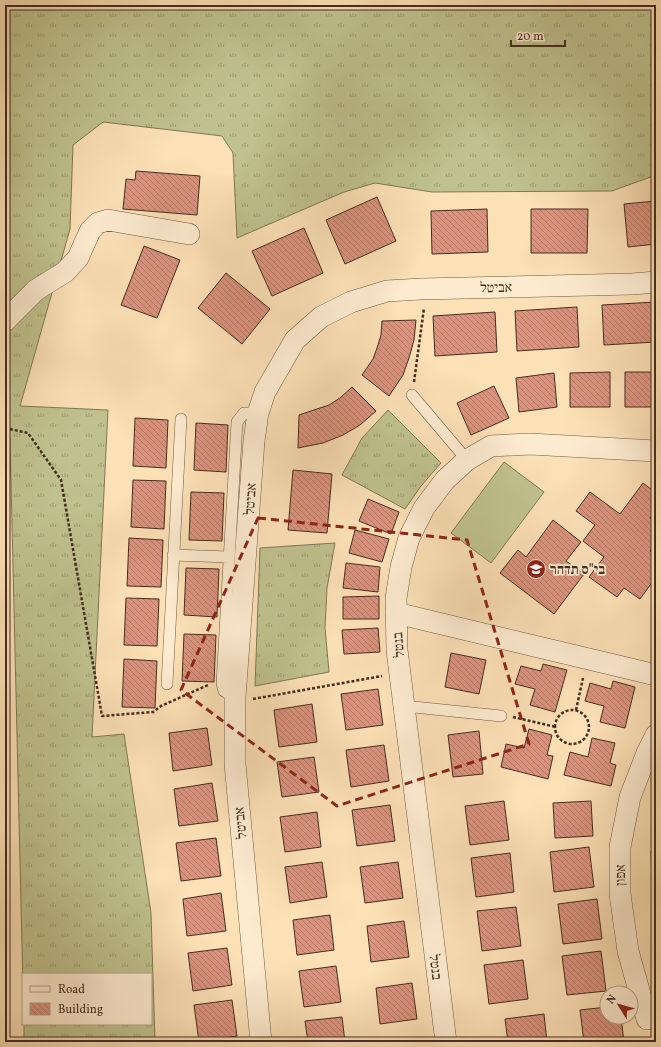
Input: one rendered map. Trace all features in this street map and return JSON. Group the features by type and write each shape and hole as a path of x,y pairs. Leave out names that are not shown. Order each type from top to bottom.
{"street":[{"path":"5,321 36,290 65,272 78,258 90,231 98,223 108,220 190,234"},
{"name":"אביטל","path":"261,1042 235,764 231,697 254,441 258,414 265,392 295,340 321,317 351,302 387,291 427,288 632,284 656,282"},
{"name":"בנטל","path":"446,1042 397,650 396,598 401,567 409,538 424,508 445,480 466,460 491,446 530,444 656,451"},
{"path":"396,613 656,675"},
{"name":"אפון","path":"647,1019 628,951 620,894 620,848 630,797 647,753 656,735"}],"lane":[{"path":"412,395 466,460"},
{"path":"231,697 222,684 237,422 244,413 258,414"},
{"path":"167,684 181,419"},
{"path":"173,555 229,558"},
{"path":"404,706 501,716"}],"path":[{"path":"412,395 427,288"},
{"path":"5,428 28,433 61,480 102,716 153,712 161,706 214,682 231,697 400,673"},
{"path":"576,710 587,658"},
{"path":"576,710 586,718 589,723 588,734 581,742 570,744 564,742 557,733 556,727 557,721 564,712 576,710"},
{"path":"501,716 518,718 556,727"}],"highlighted area":[{"path":"258,518 467,540 529,744 337,806 181,690"}],"green space":[{"path":"5,5 656,5 656,175 612,191 432,192 375,183 344,192 237,238 233,153 222,136 103,122 73,145 70,229 20,406 108,410 92,737 124,734 151,913 155,1042 24,1042 24,1025 152,1025 152,973 23,973 10,439 5,426"},
{"path":"388,410 441,463 421,486 405,509 342,475 362,438"},
{"path":"504,462 544,492 491,563 451,533"},
{"path":"335,543 327,588 325,628 329,672 255,686 260,548"}],"building":[{"path":"136,171 200,176 197,215 123,209 126,179 135,180"},
{"path":"377,197 396,241 345,264 326,220"},
{"path":"656,201 656,244 628,247 624,204"},
{"path":"487,209 488,252 432,254 431,211"},
{"path":"531,209 588,209 587,253 531,253"},
{"path":"304,228 323,273 272,296 252,251"},
{"path":"144,246 180,260 157,318 121,305"},
{"path":"226,273 270,309 242,344 198,308"},
{"path":"656,302 656,342 604,345 602,305"},
{"path":"577,307 579,347 517,351 515,311"},
{"path":"495,312 497,352 435,356 433,316"},
{"path":"416,320 414,340 403,375 389,396 362,375 373,359 381,335 382,321"},
{"path":"610,372 610,407 570,407 570,373"},
{"path":"625,372 656,372 656,407 625,407"},
{"path":"554,373 557,407 519,412 516,378"},
{"path":"494,386 509,418 471,435 457,403"},
{"path":"352,387 376,411 360,425 343,435 323,443 298,448 299,415 329,405 340,398"},
{"path":"135,418 168,420 166,468 133,466"},
{"path":"196,423 228,425 226,472 194,470"},
{"path":"293,470 332,474 327,533 288,530"},
{"path":"133,480 166,481 164,529 131,527"},
{"path":"643,483 656,493 656,510 650,518 656,523 656,542 650,551 656,556 656,577 640,599 624,588 617,597 589,577 604,557 583,541 595,525 576,511 590,492 620,514"},
{"path":"191,492 224,493 222,541 189,540"},
{"path":"368,499 399,512 391,534 359,521"},
{"path":"553,520 581,542 566,561 584,574 554,614 500,573 518,550 526,557"},
{"path":"355,530 389,539 382,562 349,553"},
{"path":"129,538 163,540 161,587 127,586"},
{"path":"346,563 380,567 378,592 343,588"},
{"path":"186,568 219,569 217,617 184,615"},
{"path":"379,596 379,619 343,619 343,597"},
{"path":"126,598 159,599 157,646 124,645"},
{"path":"378,628 380,652 344,654 342,630"},
{"path":"184,634 216,635 214,682 182,681"},
{"path":"451,653 486,660 479,694 445,687"},
{"path":"124,659 157,661 155,708 122,707"},
{"path":"543,664 567,670 555,712 530,705 535,689 515,684 521,666 541,671"},
{"path":"613,681 635,687 625,728 600,722 604,706 585,701 590,683 611,689"},
{"path":"378,689 383,725 346,730 341,694"},
{"path":"312,704 317,742 279,747 274,710"},
{"path":"207,728 212,765 173,771 169,733"},
{"path":"529,729 552,735 547,755 553,756 548,779 501,767 506,744 524,748"},
{"path":"479,731 483,774 453,777 448,735"},
{"path":"592,738 615,743 610,763 616,765 611,786 564,775 570,752 588,757"},
{"path":"384,745 389,781 351,787 346,750"},
{"path":"314,757 319,792 282,797 277,762"},
{"path":"212,783 218,821 179,826 174,789"},
{"path":"504,801 509,840 470,845 465,806"},
{"path":"591,801 593,836 555,838 553,803"},
{"path":"390,805 395,841 357,846 352,810"},
{"path":"317,812 321,847 285,852 280,817"},
{"path":"216,838 221,876 181,881 176,843"},
{"path":"589,847 594,887 554,892 550,852"},
{"path":"651,851 656,851 656,886 652,887"},
{"path":"510,853 514,892 476,897 471,858"},
{"path":"322,862 327,897 290,903 285,867"},
{"path":"398,862 403,898 365,903 360,867"},
{"path":"221,893 226,931 187,936 183,899"},
{"path":"597,899 602,939 563,944 558,904"},
{"path":"516,907 521,946 482,951 477,911"},
{"path":"330,915 334,950 297,955 293,920"},
{"path":"404,921 409,957 371,962 367,926"},
{"path":"227,948 232,985 193,991 188,953"},
{"path":"601,951 605,985 599,985 599,992 567,995 562,956"},
{"path":"523,960 528,999 489,1004 484,965"},
{"path":"336,966 341,1002 304,1007 299,971"},
{"path":"412,983 417,1019 380,1024 376,988"},
{"path":"232,1000 237,1036 199,1042 194,1005"},
{"path":"599,1008 599,1025 622,1025 624,1042 584,1042 580,1010"},
{"path":"544,1014 547,1042 508,1042 505,1019"},
{"path":"342,1017 345,1042 308,1042 305,1021"}],"place":[{"name":"בי\"ס תדהר","path":"536,569"}]}
